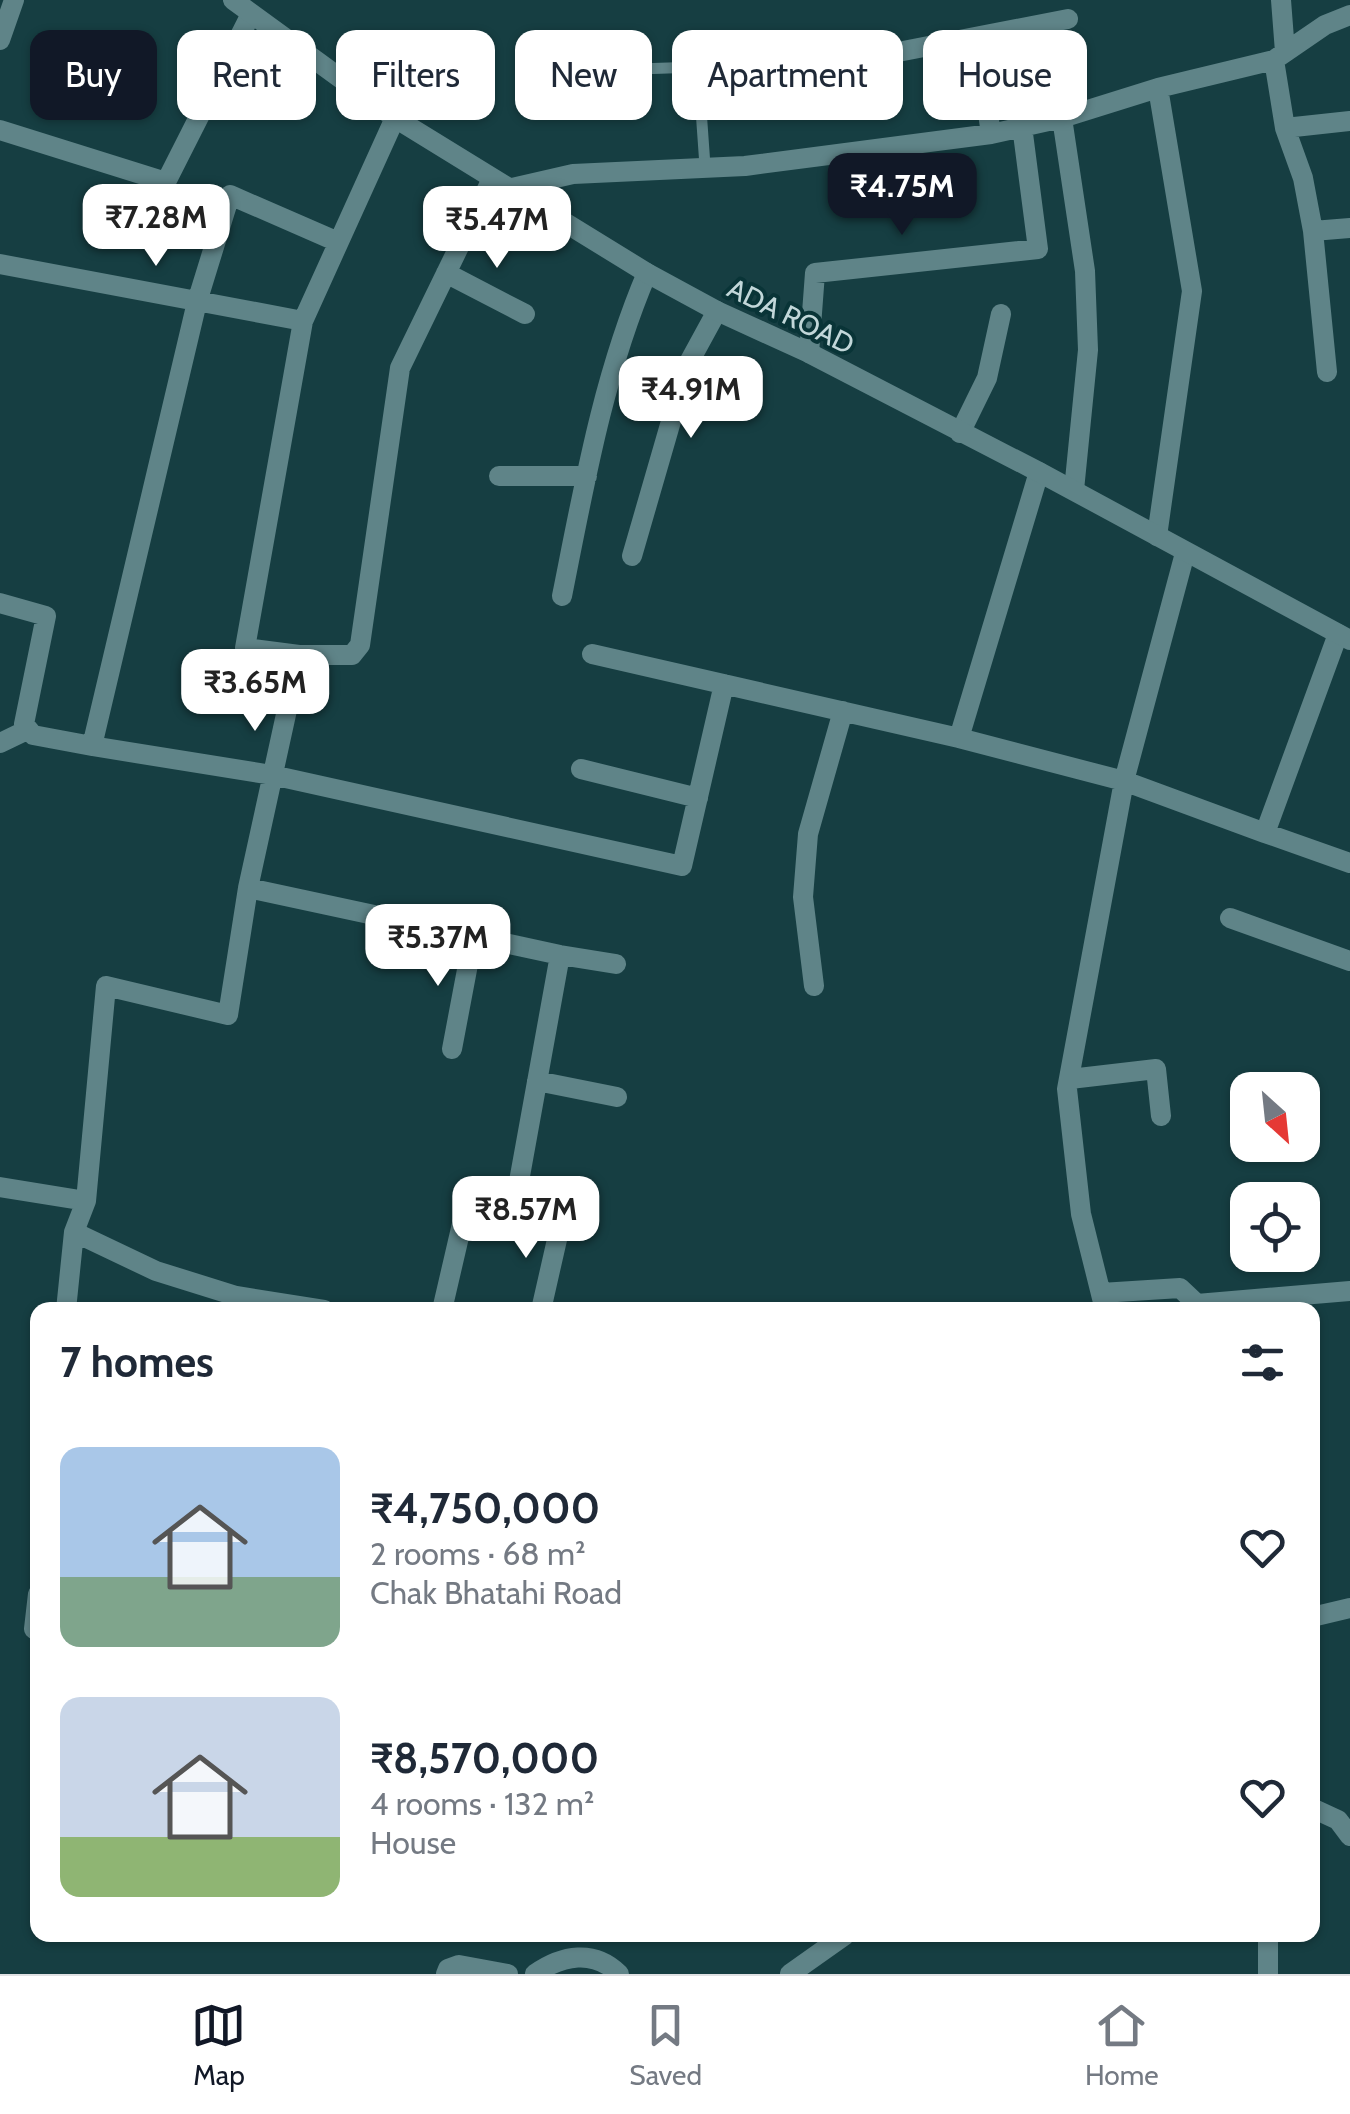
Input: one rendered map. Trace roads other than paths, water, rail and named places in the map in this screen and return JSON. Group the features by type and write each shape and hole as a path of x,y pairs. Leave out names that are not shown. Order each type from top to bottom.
{"street":[{"path":"0,40 14,0"},
{"name":"ADA ROAD","path":"233,0 336,75"},
{"path":"1281,0 1285,128 1303,178 1327,372"},
{"path":"0,130 166,182 251,14"},
{"path":"1087,110 1280,56 1350,14"},
{"path":"1012,30 1068,19"},
{"path":"1158,88 1192,292 1158,536"},
{"path":"394,120 303,321 245,648 352,656 360,645 400,368 492,179"},
{"name":"ADA ROAD","path":"398,120 647,273 1074,490 1344,638"},
{"path":"989,120 991,134"},
{"path":"512,188 573,174 745,166 991,134 1052,120"},
{"path":"1062,120 1085,272 1088,350 1074,490"},
{"path":"1285,128 1350,121"},
{"path":"809,353 815,273 1038,249 1022,126"},
{"path":"92,746 197,302 230,195 338,242"},
{"path":"1312,231 1350,228"},
{"path":"0,264 303,321"},
{"path":"446,273 525,314"},
{"path":"562,596 623,330 647,273"},
{"path":"632,556 687,366 717,311"},
{"path":"960,433 988,378 1001,314"},
{"path":"959,738 1039,472"},
{"path":"498,476 587,476"},
{"path":"1186,553 1124,782 1068,1089 1081,1214 1103,1302 1180,1288 1196,1302"},
{"path":"0,603 46,616 24,724 33,735 272,775 682,866 724,684"},
{"path":"1264,833 1344,638"},
{"path":"592,654 959,738 1124,782 1350,864"},
{"path":"67,1302 74,1232 86,1201 106,986 228,1016 248,888 299,655"},
{"path":"814,986 803,897 808,834 843,711"},
{"path":"0,743 27,730"},
{"path":"581,769 698,798"},
{"path":"248,888 560,956 616,964"},
{"path":"1230,918 1350,961"},
{"path":"452,1049 473,938"},
{"path":"516,1198 560,956"},
{"path":"1070,1078 1156,1069 1161,1116"},
{"path":"537,1081 616,1097"},
{"path":"0,1187 86,1201"},
{"path":"444,1302 468,1198"},
{"path":"543,1302 560,1222"},
{"path":"74,1232 156,1271 235,1302"},
{"path":"1221,1302 1350,1291"},
{"path":"1320,1615 1350,1608"},
{"path":"1320,1812 1338,1820 1350,1836"},
{"path":"790,1974 834,1942"},
{"path":"1268,1942 1268,1974"},
{"path":"535,1974 554,1962 587,1956 611,1966 619,1974"},
{"path":"446,1974 459,1964 508,1974"}],"lane":[{"path":"652,69 698,67 705,166"}]}
